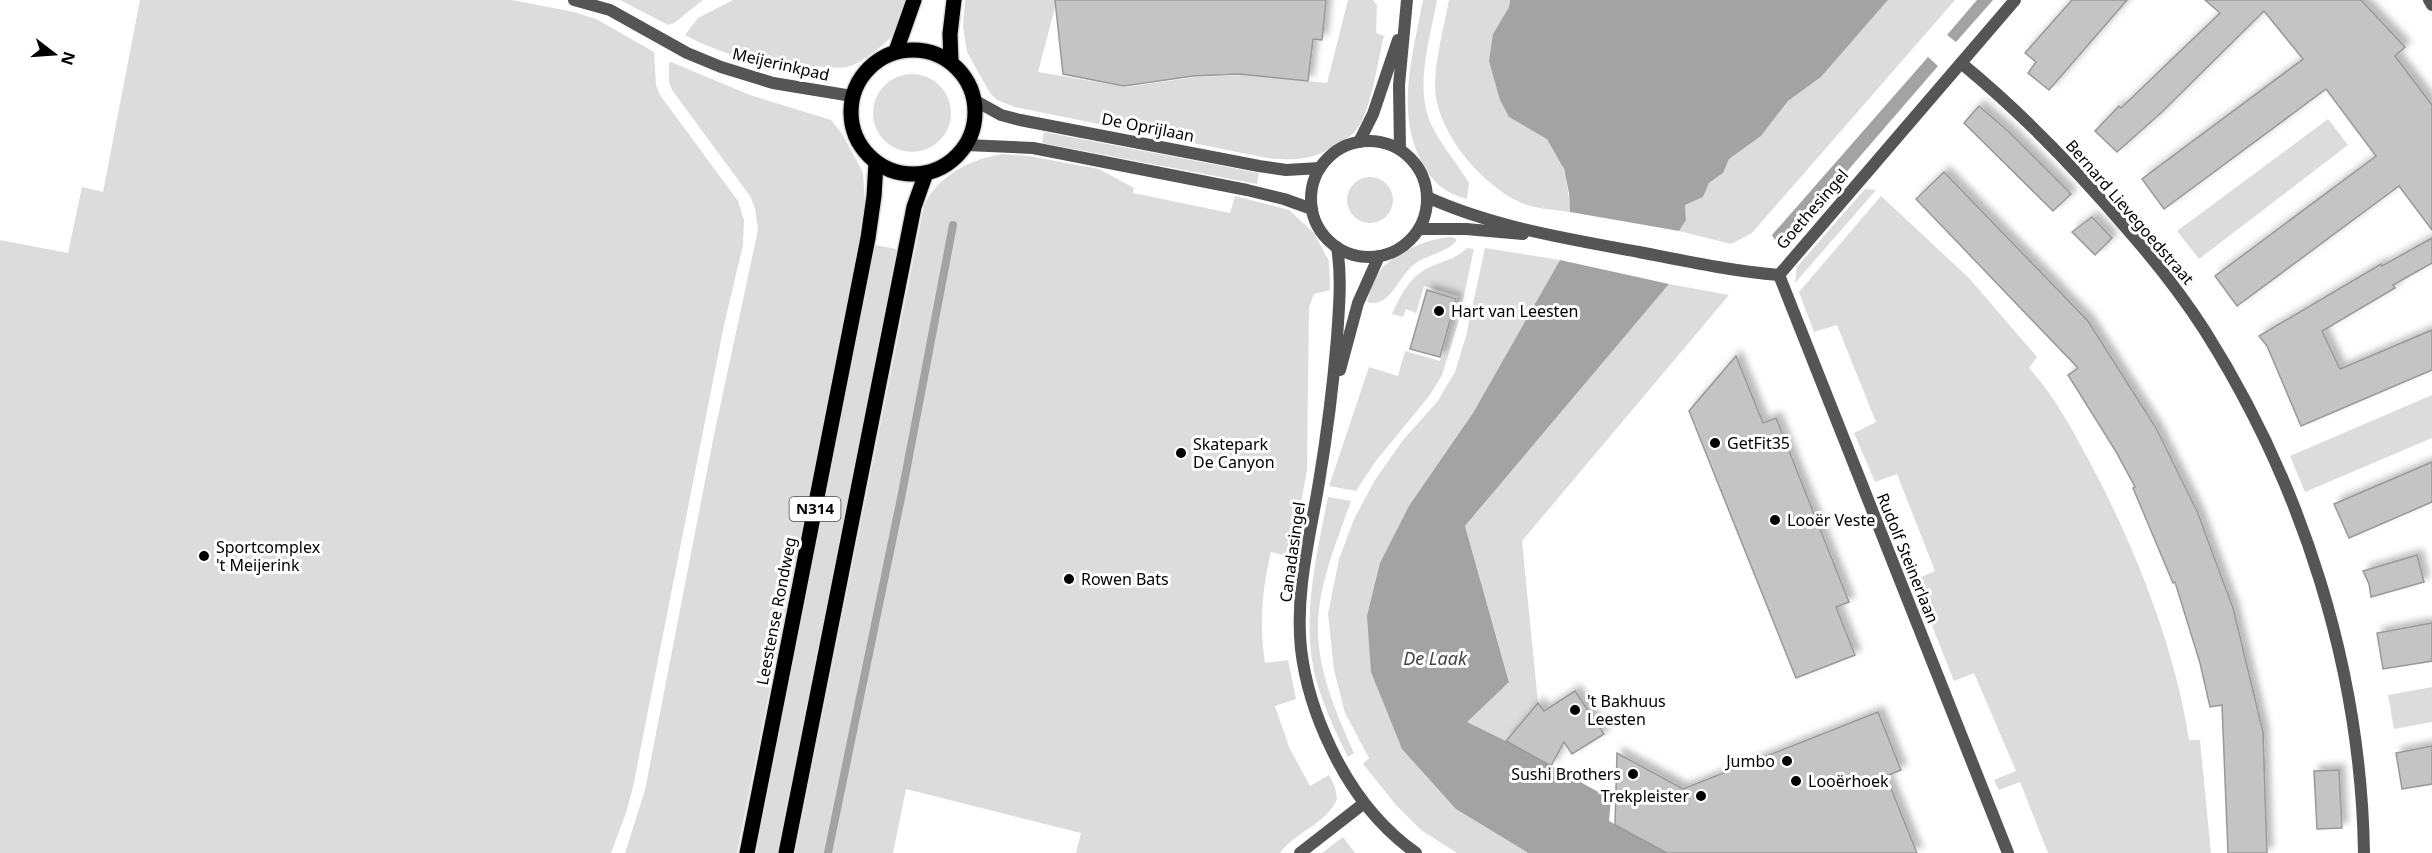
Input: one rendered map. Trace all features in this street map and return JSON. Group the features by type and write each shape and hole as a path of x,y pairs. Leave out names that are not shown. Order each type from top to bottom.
{"main road":[{"path":"896,51 914,0"},
{"path":"951,62 950,34 954,0"},
{"path":"914,49 937,54 951,62 969,85 974,100 975,116 966,145 949,163 926,173 900,174 876,163 863,150 853,133 850,115 852,96 861,76 876,60 896,51 914,49"},
{"name":"Leestense Rondweg","path":"747,853 868,238 876,163"},
{"name":"N314","path":"786,853 914,207 926,173"}],"street":[{"name":"Meijerinkpad","path":"574,0 610,10 678,49 721,67 773,82 852,96"},
{"path":"1400,149 1399,85 1407,0"},
{"name":"Goethesingel","path":"1427,197 1470,214 1563,238 1747,272 1779,274 2015,0"},
{"path":"2428,0 2432,4"},
{"path":"1359,142 1373,114 1404,22"},
{"name":"Bernard Lievegoedstraat","path":"1961,63 2043,136 2143,247 2174,286 2204,330 2255,419 2309,549 2341,658 2360,775 2364,853"},
{"name":"De Oprijlaan","path":"974,100 1001,115 1020,120 1259,166 1304,170 1320,168"},
{"path":"1359,142 1383,142 1400,149 1413,161 1423,177 1427,197 1425,213 1419,229 1410,241 1396,250 1379,256 1365,257 1337,247 1323,234 1312,209 1313,186 1320,168 1331,155 1347,145 1359,142"},
{"path":"966,145 1033,148 1237,188 1284,199 1312,209"},
{"name":"Goethesingel","path":"1419,229 1466,229 1563,238"},
{"name":"Canadasingel","path":"1332,400 1340,298 1337,247"},
{"name":"Canadasingel","path":"1379,256 1358,303 1332,400 1304,563 1300,605 1301,649 1320,726 1342,770 1364,804 1394,836 1416,853"},
{"name":"Rudolf Steinerlaan","path":"1779,274 2008,853"},
{"path":"1300,853 1364,804"}],"shaded area":[{"name":"Sportcomplex 't Meijerink","path":"140,0 512,0 574,12 596,19 654,52 656,85 660,95 738,201 744,220 743,245 724,325 633,787 611,853 0,853 0,240 68,253 82,187 103,192"},
{"path":"620,0 703,0 674,23 668,25"},
{"path":"733,0 906,0 898,27 889,40 858,63 838,68 778,63 732,55 685,35 698,18"},
{"path":"965,0 1057,0 1038,72 1127,87 1196,77 1247,75 1327,83 1348,0 1373,0 1377,5 1376,33 1384,36 1368,107 1355,131 1321,153 1304,158 1277,159 1015,107 997,100 990,93 967,52 963,26"},
{"path":"1423,0 1437,0 1425,65 1424,98 1427,113 1437,135 1469,183 1467,199 1452,194 1431,176 1422,163 1409,124 1411,62"},
{"path":"1449,0 1510,0 1509,7 1493,34 1509,117 1542,135 1552,145 1564,172 1570,212 1530,206 1513,199 1481,174 1453,140 1437,104 1435,86 1438,54"},
{"path":"1888,0 1955,0 1752,233 1731,244 1679,231 1686,220 1685,205 1703,197 1709,183 1723,173 1729,159 1761,136 1788,101 1821,77"},
{"path":"669,63 750,95 831,120 843,135 863,173 865,203 861,233 737,853 625,853 645,790 714,435 758,230 755,208 750,196 672,90 669,82"},
{"path":"912,74 927,77 940,85 948,98 951,113 948,128 940,141 927,149 912,152 897,149 884,141 876,128 873,113 876,98 884,85 897,77"},
{"path":"2328,119 2348,145 2199,259 2177,231"},
{"path":"1044,132 1259,173 1257,184 1042,143"},
{"path":"1003,154 1029,156 1099,169 1134,188 1133,193 1230,213 1235,196 1289,210 1314,233 1329,261 1330,290 1314,294 1309,307 1307,470 1291,557 1271,552 1265,580 1262,621 1265,663 1288,660 1296,699 1275,706 1289,747 1310,786 1329,775 1335,787 1337,799 1326,815 1294,839 1280,853 1076,853 1081,833 906,789 893,853 795,853 924,206 930,195 946,177 968,164"},
{"path":"1370,177 1386,184 1393,200 1386,216 1370,223 1354,216 1347,200 1354,184"},
{"path":"1865,189 1876,190 1795,283 1797,267"},
{"path":"1881,196 1969,278 2037,357 2029,368 2058,406 2100,481 2148,590 2173,666 2189,740 2200,740 2211,853 2048,853 2020,782 1999,790 1994,780 2016,771 1974,673 1954,681 1914,580 1935,571 1897,474 1875,482 1854,433 1876,422 1837,325 1814,332 1799,292"},
{"path":"1452,237 1457,240 1453,244 1416,263 1382,301 1367,302 1375,278 1391,260 1421,244"},
{"path":"875,245 897,249 777,853 756,853"},
{"path":"1467,248 1474,249 1458,323 1442,375 1430,395 1375,462 1356,491 1329,486 1369,367 1398,376 1405,351 1440,361 1458,296 1424,286 1416,313 1406,309 1403,317 1392,314 1411,281 1423,271 1454,257"},
{"path":"1485,248 1560,260 1473,413 1380,563 1522,849 1528,853 1457,853 1421,830 1396,805 1363,764 1369,758 1345,713 1334,670 1328,614 1339,559 1354,519 1375,480 1403,440 1437,402 1455,372 1466,336"},
{"path":"1669,284 1729,295 1522,541 1538,703 1506,741 1466,722 1509,681 1465,526"},
{"path":"2432,395 2432,438 2305,492 2290,456"},
{"path":"1328,497 1351,501 1325,578 1318,625 1324,674 1334,706 1354,753 1348,757 1320,693 1311,649 1312,584"},
{"path":"2432,687 2432,722 2394,729 2388,695"},
{"path":"1343,837 1355,853 1322,853"}],"water":[{"path":"1510,0 1888,0 1821,77 1788,101 1761,136 1729,159 1723,173 1709,183 1703,197 1685,205 1686,220 1679,231 1570,212 1564,169 1547,139 1509,117 1500,100 1489,61 1493,34 1509,7"},
{"path":"1977,0 1993,0 1956,42 1947,35"},
{"path":"1928,57 1938,66 1780,249 1772,235"},
{"name":"De Laak","path":"1560,260 1669,284 1465,526 1509,682 1467,722 1611,799 1609,821 1667,853 1528,853 1456,809 1402,749 1371,672 1367,616 1380,563 1409,506 1473,413"}],"building":[{"path":"1055,0 1326,0 1322,40 1313,39 1308,81 1239,74 1193,76 1124,86 1063,74"},
{"path":"2072,0 2127,0 2049,90 2028,73 2036,62 2025,53"},
{"path":"2205,0 2361,0 2405,47 2395,56 2432,105 2432,230 2399,186 2237,306 2215,276 2376,156 2326,89 2164,209 2142,179 2303,59 2264,11 2162,112 2117,152 2095,131 2220,13"},
{"path":"1979,106 2008,131 2071,194 2053,211 1964,123"},
{"path":"1944,172 2088,321 2156,428 2197,511 2233,608 2263,732 2267,853 2228,853 2222,705 2210,707 2200,663 2175,582 2173,583 2133,488 2135,487 2115,450 2068,375 2078,368 1916,199"},
{"path":"2092,217 2112,238 2095,255 2072,232"},
{"path":"2432,238 2432,263 2393,285 2395,288 2322,331 2340,369 2432,330 2432,370 2301,426 2267,346 2259,336 2381,264 2382,266"},
{"path":"1427,290 1456,299 1440,357 1410,349"},
{"name":"Looër Veste","path":"1736,356 1763,423 1776,418 1849,602 1836,607 1855,655 1796,678 1689,411"},
{"path":"2432,462 2432,502 2349,538 2334,504"},
{"path":"2417,555 2424,582 2371,597 2369,584 2363,571"},
{"path":"2432,623 2432,661 2383,669 2377,633"},
{"path":"1575,691 1604,734 1572,754 1564,742 1551,766 1506,741 1538,703 1544,711"},
{"name":"Looërhoek","path":"1878,712 1901,770 1886,776 1917,853 1667,853 1615,825 1617,753 1683,789"},
{"path":"2432,746 2432,784 2402,789 2396,753"},
{"path":"2339,770 2342,828 2317,829 2314,771"}],"waterway":[{"path":"828,853 902,493 953,225"}],"place":[{"name":"Hart van Leesten","path":"1439,311"},
{"name":"GetFit35","path":"1715,443"},
{"name":"Skatepark De Canyon","path":"1181,453"},
{"name":"Looër Veste","path":"1775,520"},
{"name":"Sportcomplex 't Meijerink","path":"204,556"},
{"name":"Rowen Bats","path":"1069,579"},
{"name":"'t Bakhuus Leesten","path":"1575,710"},
{"name":"Jumbo","path":"1787,761"},
{"name":"Sushi Brothers","path":"1633,774"},
{"name":"Looërhoek","path":"1796,781"},
{"name":"Trekpleister","path":"1701,796"}]}
